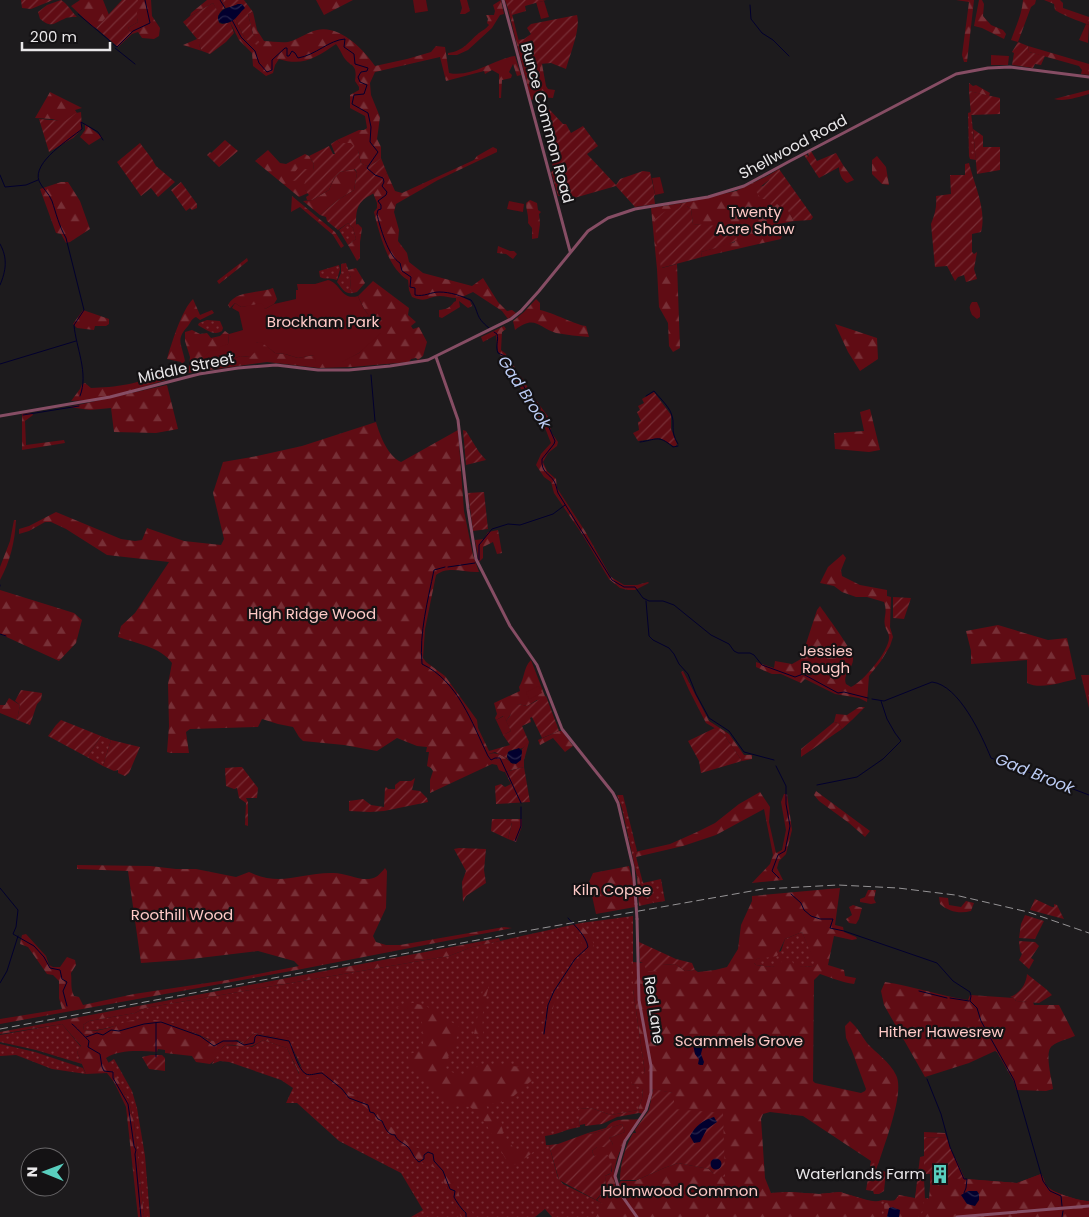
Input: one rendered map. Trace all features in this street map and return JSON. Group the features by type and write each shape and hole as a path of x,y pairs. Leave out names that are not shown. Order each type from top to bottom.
{"street":[{"name":"Bunce Common Road","path":"503,0 570,251"},
{"name":"Shellwood Road","path":"511,319 521,311 591,228 604,220 635,209 708,197 744,186 956,74 988,68 1010,68 1089,77"},
{"name":"Middle Street","path":"0,416 110,397 198,374 238,368 276,365 318,370 363,369 428,360 511,319"},
{"name":"Red Lane","path":"436,357 458,420 468,509 476,559 510,626 536,665 562,729 613,793 618,803 633,867 637,919 639,1000 651,1066 651,1094 646,1110 625,1141 615,1176 620,1193 637,1217"},
{"path":"957,1217 1089,1206"}],"green space":[{"path":"21,0 53,0 31,9 22,8"},
{"path":"61,0 77,17 67,18 52,24 40,19 38,12 47,5"},
{"path":"80,0 103,0 109,15 96,28 93,27 71,6"},
{"path":"122,0 138,0 138,22 128,28 132,34 118,47 96,28"},
{"path":"137,0 151,0 152,16 160,28 159,36 154,39 142,38 138,32 132,34 128,28 138,22 136,14"},
{"path":"207,0 223,0 225,8 217,11 213,3 190,16 191,13"},
{"path":"223,0 244,0 253,12 248,14 253,34 260,43 257,45 245,39 235,18 244,8 238,4 225,8"},
{"path":"316,0 353,0 324,15"},
{"path":"413,0 426,0 428,11 415,13"},
{"path":"460,0 467,0 470,11 465,14 460,14 462,8"},
{"path":"501,0 504,14 500,15 492,28 468,50 457,55 448,55 448,53 465,46 489,25 486,15 494,15 493,5"},
{"path":"505,0 546,0 525,6 526,11 512,15"},
{"path":"956,0 974,0 967,62 964,62 962,55 969,2"},
{"path":"979,0 982,0 984,4 983,16 991,25 1003,30 1006,34 1004,39 974,26"},
{"path":"1023,0 1036,0 1035,4 1031,7 1018,42 1011,40"},
{"path":"1044,0 1060,0 1063,3 1063,8 1089,17 1089,25 1067,17 1055,10 1054,4"},
{"path":"544,1 549,17 541,19 536,2"},
{"path":"213,3 217,10 221,11 218,16 219,23 230,22 234,33 226,42 210,54 202,51 199,45 205,39 197,39 183,22"},
{"path":"508,9 511,10 519,42 522,42 524,55 527,54 528,67 540,77 540,64 542,64 546,86 548,89 555,90 553,98 541,97 531,100"},
{"path":"253,12 257,30 264,41 288,42 313,31 326,29 334,31 350,40 364,52 375,66 431,52 436,46 445,47 449,73 458,74 474,71 515,56 521,75 517,76 513,64 509,72 512,75 511,78 502,80 501,98 499,98 499,74 492,70 485,74 484,71 446,81 440,57 375,72 370,83 371,95 380,117 377,139 381,147 381,158 371,165 364,165 361,163 358,151 337,140 367,128 365,116 350,108 350,95 359,90 355,81 356,75 353,66 346,60 336,44 316,57 303,61 295,62 279,59 273,73 266,76 253,66 252,53 239,40 230,22 235,18 245,39 259,43 253,34 248,14"},
{"path":"577,15 578,27 566,69 551,63 540,64 540,77 534,80 530,77 527,54 524,55 522,42 519,43 518,40 524,39 531,34 527,28 531,24"},
{"path":"1086,24 1089,25 1088,43 1079,40"},
{"path":"205,38 206,40 199,45 202,51 183,45 197,39"},
{"path":"1018,42 1028,46 1029,52 1045,56 1041,65 1035,64 1033,68 1012,65 1014,53 1012,52"},
{"path":"1028,46 1089,64 1089,75 1081,74 1082,70 1079,66 1029,52"},
{"path":"991,55 1009,56 1008,65 991,65"},
{"path":"969,83 990,93 989,96 969,91"},
{"path":"1089,90 1089,94 1076,98 1054,99"},
{"path":"969,91 1000,98 1000,114 971,115"},
{"path":"50,92 82,108 75,110 77,113 70,133 73,138 68,139 59,121 35,118"},
{"path":"549,109 563,124 566,124 571,133 583,126 598,146 587,154 616,185 620,179 643,171 650,172 655,204 635,207 616,186 574,198 573,196 563,198 558,196 551,172 553,171 552,161 555,146 545,132"},
{"path":"81,112 82,129 73,138 49,152 39,119 65,121 76,113"},
{"path":"971,112 976,160 970,159 969,156 968,113"},
{"path":"85,124 102,137 89,145 80,137 85,130"},
{"path":"973,129 983,136 983,147 1000,147 1000,170 977,174"},
{"path":"225,140 238,151 219,167 207,155"},
{"path":"337,140 340,143 351,143 358,151 361,163 364,165 371,165 381,158 387,173 377,190 363,200 359,206 356,225 353,228 348,223 338,230 327,221 326,217 320,215 354,190 357,173 355,169 340,172 334,178 329,190 312,200 307,200 306,197 309,195 305,190 305,180 292,181 291,177 298,168 313,170 314,164 309,156 329,146 333,154 335,154 331,144"},
{"path":"140,143 156,166 175,182 158,197 151,188 141,196 117,162"},
{"path":"493,147 497,149 497,152 438,180 396,204 394,212 399,230 398,241 407,253 409,262 423,273 472,286 483,278 498,302 507,311 512,310 516,313 508,319 502,311 473,292 462,297 470,301 472,306 468,308 459,301 460,307 442,318 439,317 439,310 449,307 456,301 456,298 440,296 421,300 412,297 408,280 395,268 385,249 374,212 377,208 377,203 373,193 387,173 395,191 402,193 474,160 477,156"},
{"path":"268,150 280,163 286,164 305,154 309,156 314,164 313,170 305,170 300,179 305,180 305,190 308,193 299,197 255,161"},
{"path":"811,151 817,161 836,153 843,165 819,178 804,155 806,154 809,157 808,153"},
{"path":"877,156 886,167 889,185 882,184 872,174 872,160"},
{"path":"969,163 981,206 982,224 981,232 972,234 972,252 974,254 977,252 974,269 977,279 966,282 964,275 958,277 955,281 947,266 935,267 931,224 936,196 951,194 950,175 965,175 965,164"},
{"path":"843,165 854,180 847,183 842,178 839,167"},
{"path":"354,169 357,173 354,190 320,215 303,201 312,200 329,190 334,178 340,172"},
{"path":"779,169 813,217 811,220 794,221 787,209 777,204 774,207 765,199 761,199 756,191 757,187 763,186 769,180 769,175"},
{"name":"Twenty Acre Shaw","path":"769,175 769,180 760,187 765,199 787,208 794,221 779,224 781,239 702,257 701,252 735,242 726,228 693,224 691,209 687,206 687,202 736,191"},
{"path":"660,177 664,193 655,195 652,178"},
{"path":"61,182 68,182 80,201 90,229 66,243 61,234 56,233 40,189"},
{"path":"181,182 197,204 197,208 192,210 190,208 186,211 171,190"},
{"path":"292,196 335,232 344,246 341,248 333,235 300,207 291,212"},
{"path":"530,200 537,203 538,210 541,212 539,214 538,238 532,239 532,228 528,223 526,206 526,203"},
{"path":"509,201 524,204 523,212 507,209"},
{"path":"687,202 687,206 691,209 693,224 726,228 732,231 737,240 727,245 701,252 702,257 661,268 654,220 664,212 677,210 682,203"},
{"path":"682,203 679,209 674,211 662,268 677,264 680,348 673,352 669,346 668,323 659,307 651,208"},
{"path":"348,223 353,228 356,239 348,245 339,230"},
{"path":"358,224 362,228 360,258 357,261 348,245 356,239 353,228 354,225"},
{"path":"498,246 514,251 517,254 513,259 506,254 497,253"},
{"path":"247,258 248,261 219,284 217,281"},
{"path":"346,263 351,278 350,289 353,293 346,292 337,282 341,273 341,264"},
{"path":"339,265 340,269 337,280 320,277 319,271"},
{"path":"356,268 365,283 357,292 353,293 350,289 351,278 348,270"},
{"name":"Brockham Park","path":"328,280 336,284 344,294 352,297 358,296 367,313 381,327 381,333 359,353 342,362 316,362 314,355 298,358 275,353 261,342 256,343 256,351 250,357 240,356 230,361 220,355 203,363 202,359 211,350 219,351 220,347 228,344 229,334 243,330 239,312 232,308 235,303 241,307 262,303 265,309 274,304 296,299 297,284 315,284"},
{"path":"373,281 409,308 408,315 416,322 411,326 413,329 419,327 427,342 423,356 418,360 416,358 411,359 409,362 319,368 267,362 188,373 190,357 185,341 185,332 192,330 200,334 207,333 211,338 220,336 225,331 229,334 228,344 214,357 221,355 230,361 240,356 250,357 256,343 261,341 275,353 298,358 314,355 344,360 359,353 381,327 367,313 358,296"},
{"path":"273,288 277,299 274,304 265,309 258,305 241,307 235,303 230,308 228,305 236,297"},
{"path":"193,299 200,315 212,310 214,313 200,320 196,317 194,318 184,331 181,346 185,361 182,364 181,362 167,359 181,319"},
{"path":"536,299 540,303 540,310 586,326 589,337 556,333 532,323 522,325 515,330 513,321"},
{"path":"972,302 977,302 980,309 980,317 977,319 970,310"},
{"path":"83,310 109,319 109,324 106,326 95,326 94,330 77,328 73,324"},
{"path":"207,320 220,321 223,328 222,331 213,333 198,325"},
{"path":"835,324 877,338 878,359 860,371 848,352"},
{"path":"504,326 506,329 502,332 501,350 506,354 516,372 524,380 530,392 549,418 551,432 558,442 557,446 548,453 543,462 547,471 556,479 557,488 585,531 611,577 624,585 649,583 635,590 628,590 620,588 609,579 554,493 551,482 544,477 536,465 541,454 551,443 546,429 538,418 538,413 514,379 498,351 496,335 483,342 481,337"},
{"path":"162,370 166,380 107,397 71,401 82,384 85,383 91,388 128,384 146,379"},
{"path":"167,385 178,429 156,433 114,432 111,408 90,410 69,407"},
{"path":"654,392 671,415 671,429 677,444 675,447 660,438 638,441 633,433 639,430 638,422 641,421 637,412 640,410 638,406 644,403 642,399"},
{"path":"870,409 880,450 869,452 835,449 834,433 864,431 860,412"},
{"path":"32,413 33,415 25,421 26,445 64,440 65,443 22,450 22,414"},
{"name":"High Ridge Wood","path":"376,422 388,450 401,462 458,430 464,511 473,555 479,572 446,570 436,575 425,629 423,658 445,676 477,720 478,728 489,754 499,754 513,764 522,754 522,749 529,742 524,767 504,772 499,770 497,765 492,764 430,793 430,780 433,771 427,766 429,752 426,752 427,747 417,746 397,738 377,751 344,745 303,741 293,727 262,719 258,727 190,729 186,732 189,753 167,752 169,726 168,684 172,663 155,649 118,637 121,626 135,613 169,562 107,555 66,529 51,522 45,522 19,534 19,529 56,512 121,539 142,540 147,528 184,541 221,545 224,539 213,493 223,462 302,446"},
{"path":"463,430 466,431 486,460 466,465"},
{"path":"484,492 488,529 473,531 468,493"},
{"path":"14,520 16,520 13,543 7,566 0,580 0,567 10,541"},
{"path":"498,530 502,553 497,554 493,542 483,547 483,558 479,562 475,540 484,539 488,532"},
{"name":"Jessies Rough","path":"843,554 846,558 841,570 842,576 860,585 887,590 887,596 891,597 890,627 893,637 881,661 869,676 867,702 859,698 835,694 805,679 801,683 781,674 772,674 756,667 756,662 774,668 775,661 792,664 801,659 820,606 852,654 853,662 845,680 846,684 851,687 856,684 875,665 885,650 889,637 885,626 886,609 884,602 867,597 856,597 842,592 834,586 820,583 828,567"},
{"path":"0,590 74,613 82,620 76,643 59,661 0,634"},
{"path":"893,597 911,598 904,619 893,618"},
{"path":"998,625 1048,640 1067,638 1076,679 1039,686 1027,683 1027,660 971,664 971,651 966,631"},
{"path":"531,660 559,728 537,700 527,706 518,704 506,721 503,716 496,720 495,718 497,714 494,703 520,691 519,687"},
{"path":"683,671 709,721 729,734 744,755 752,755 752,759 742,761 723,733 706,723 681,672"},
{"path":"1081,675 1089,675 1089,708"},
{"path":"539,686 542,693 529,699 526,692"},
{"path":"21,690 42,693 41,700 37,704 30,725 17,720 20,705 15,701"},
{"path":"546,696 559,731 542,738 532,717 530,718 531,722 522,726 529,742 524,747 509,751 508,759 495,752 488,754 489,751 510,745 503,735 511,731 506,721 514,706 518,704 527,706"},
{"path":"9,698 20,705 17,720 0,713 0,705 5,705"},
{"path":"859,707 865,707 842,729 838,723 834,722 836,714 847,715"},
{"path":"504,716 511,731 503,735 496,720"},
{"path":"61,720 101,736 87,757 48,736"},
{"path":"834,722 838,723 842,729 801,757 801,749"},
{"path":"715,728 723,733 742,761 701,773 699,761 688,741"},
{"path":"562,731 573,746 565,752 553,738 540,745 538,740"},
{"path":"101,736 111,740 103,766 87,757"},
{"path":"111,740 140,747 129,773 125,776 118,773 118,770 114,771 103,766"},
{"path":"242,767 258,788 257,798 246,798 248,802 248,826 245,825 246,803 239,798 237,788 234,789 226,786 225,768"},
{"path":"524,767 530,802 496,804 495,786 501,784 505,787 511,784 505,772"},
{"path":"415,778 412,790 420,791 427,798 428,802 384,811 349,811 349,801 363,799 371,805 384,807 386,787 388,789 395,789 395,785 400,781 411,781"},
{"path":"816,791 870,831 865,837 819,801 814,795"},
{"path":"760,792 770,807 769,822 776,853 782,850 786,830 781,802 784,794 787,794 792,830 786,854 779,861 777,868 783,880 752,883 770,864 773,855 764,809 716,835 683,846 636,857 635,852 670,844 715,823 739,804"},
{"path":"617,795 623,795 643,883 661,879 665,901 653,903 651,900 643,899 622,808"},
{"path":"492,819 505,819 512,822 508,839 491,831"},
{"path":"505,819 522,819 522,826 516,842 508,839 512,823"},
{"path":"454,849 486,849 484,870 486,883 466,896 463,902 462,882 466,871"},
{"name":"Roothill Wood","path":"77,865 196,869 236,877 249,872 260,876 281,879 331,873 369,879 376,877 385,868 387,871 386,908 373,936 376,942 386,945 400,945 504,927 512,928 302,969 0,1024 0,1019 62,1009 59,998 59,981 53,975 47,974 28,947 20,944 22,935 26,934 46,956 49,965 60,967 67,957 75,960 76,965 71,973 72,990 74,996 79,997 83,1005 134,994 227,980 299,966 294,961 258,951 141,963 128,871 77,869"},
{"name":"Kiln Copse","path":"629,866 634,886 635,907 596,914 589,882 593,873"},
{"path":"637,877 639,877 643,899 652,900 653,903 639,906"},
{"name":"Scammels Grove","path":"840,888 835,925 843,927 844,932 857,939 852,940 834,936 828,965 844,970 845,976 856,978 854,984 820,974 814,980 813,1081 861,1093 865,1091 866,1089 846,1038 845,1026 850,1021 867,1043 890,1066 896,1075 898,1083 893,1117 876,1169 870,1168 871,1161 803,1116 770,1112 763,1114 761,1119 765,1178 771,1193 819,1194 840,1192 865,1200 881,1202 882,1217 596,1217 604,1205 597,1200 606,1188 605,1176 612,1171 612,1165 594,1156 592,1151 597,1147 611,1147 613,1144 609,1138 625,1132 622,1124 591,1134 588,1133 606,1128 617,1120 639,1119 623,1144 616,1163 614,1173 618,1191 621,1190 619,1184 621,1181 635,1181 678,1163 709,1169 713,1173 725,1176 674,1109 673,1093 651,1089 643,1114 639,1113 643,1089 632,1084 631,1079 645,1073 633,989 633,962 662,965 675,964 685,971 695,970 698,972 727,967 738,949 741,925 752,901 752,896","holes":["802,932 815,963 813,966 804,967 794,965 791,959 784,958 780,964 772,967 756,965 754,963 757,959 777,956 785,939"]},
{"path":"868,890 876,890 874,899 876,903 860,902 860,899 865,897"},
{"path":"939,897 948,898 949,905 961,907 966,901 974,903 971,911 955,912 940,904"},
{"path":"1035,899 1052,907 1054,907 1054,904 1057,905 1064,919 1030,910"},
{"path":"853,905 862,908 856,924 849,923 846,919 852,915 849,907"},
{"path":"1025,915 1044,921 1035,939 1019,938 1021,924"},
{"name":"Holmwood Common","path":"633,916 633,989 645,1073 632,1084 643,1088 642,1099 638,1110 611,1115 591,1108 579,1109 580,1127 545,1136 546,1145 549,1145 558,1178 563,1184 604,1204 616,1192 621,1190 619,1184 621,1181 771,1193 819,1194 840,1192 874,1202 883,1200 894,1201 899,1195 917,1199 930,1199 967,1179 1017,1183 1041,1174 1046,1185 1059,1194 1089,1201 1089,1217 552,1217 545,1209 535,1217 411,1217 423,1210 401,1173 339,1141 297,1103 286,1103 293,1088 281,1080 229,1062 220,1061 212,1064 219,1051 225,1045 252,1047 263,1040 287,1048 299,1074 302,1068 294,1051 276,1037 254,1033 244,1043 237,1040 215,1042 175,1024 141,1019 103,1029 84,1030 83,1025 89,1021 135,1013 145,1008 449,956 472,947 581,923"},
{"path":"581,925 592,938 594,947 586,953 582,953 583,945 572,928"},
{"path":"802,932 816,963 813,966 780,965 772,967 756,965 753,962 781,951 785,939"},
{"path":"499,938 500,941 472,947 449,956 145,1008 135,1013 89,1021 83,1025 84,1030 91,1031 136,1019 144,1019 175,1024 217,1042 223,1037 244,1043 254,1033 276,1037 282,1034 289,1037 298,1063 302,1068 327,1073 351,1094 363,1097 412,1147 438,1151 442,1165 452,1172 463,1205 472,1212 474,1217 461,1217 441,1176 435,1168 414,1159 382,1128 368,1109 349,1100 325,1080 300,1075 287,1048 263,1040 247,1047 225,1045 210,1064 196,1062 192,1056 165,1053 165,1050 158,1049 157,1052 118,1053 106,1058 129,1101 134,1122 144,1217 138,1217 126,1107 114,1082 107,1073 86,1074 77,1052 81,1046 62,1024 0,1034 0,1032"},
{"path":"1019,941 1035,942 1039,946 1031,958 1034,960 1029,969 1019,960 1022,954"},
{"path":"639,942 676,959 692,963 695,970 685,971 675,964 662,965 659,971 647,971 643,963 640,962"},
{"path":"1027,974 1052,995 1039,1003 1016,1001 1010,997 1022,988"},
{"path":"488,979 483,1016 484,1040 474,1034 485,980"},
{"name":"Hither Hawesrew","path":"885,982 968,1000 970,995 1014,998 1016,1001 1033,1002 1034,1005 1059,1005 1075,1036 1057,1043 1050,1049 1049,1060 1053,1089 1046,1091 1016,1090 1014,1082 995,1051 969,1063 925,1077 884,1005 881,991"},
{"path":"552,993 556,997 550,1019 550,1032 545,1036 543,1035 546,1011"},
{"path":"413,1003 426,1006 461,1028 444,1066 445,1069 463,1077 479,1065 484,1064 523,1067 537,1076 508,1101 486,1105 490,1115 502,1123 503,1134 517,1152 536,1150 517,1164 509,1165 485,1122 477,1113 470,1107 451,1104 409,1062 408,1055 418,1051 423,1046 421,1017 416,1010 396,1008"},
{"path":"62,1024 81,1047 77,1052 82,1064 36,1050 0,1042 0,1035"},
{"path":"0,1044 35,1052 83,1068 86,1074 52,1069 16,1055 0,1056"},
{"path":"162,1055 165,1058 165,1071 149,1069 142,1057"},
{"path":"114,1059 132,1091 137,1108 145,1156 150,1217 144,1217 134,1122 129,1101 108,1063"},
{"path":"653,1089 674,1093 674,1109 723,1113 725,1177 714,1174 709,1169 678,1163 637,1180 620,1180 625,1150 633,1133 636,1133 635,1130 649,1110"},
{"path":"591,1108 611,1115 638,1110 639,1113 617,1117 602,1124 580,1125 578,1109"},
{"path":"622,1124 625,1132 609,1138 613,1144 612,1147 597,1147 592,1151 594,1156 608,1155 612,1165 611,1173 605,1176 606,1188 596,1200 559,1180 549,1145 558,1144 588,1133 591,1134"},
{"path":"924,1132 945,1133 947,1138 924,1137"},
{"path":"924,1137 947,1138 964,1179 944,1178 939,1186 930,1186 930,1174 926,1174 924,1179 925,1199 915,1199 919,1172 924,1171"},
{"path":"924,1156 924,1172 921,1172 920,1199 925,1199 918,1217 899,1217 900,1213 887,1213 887,1217 885,1217 884,1204 896,1200 899,1195 915,1198 920,1157"},
{"path":"956,1159 965,1179 1017,1183 1041,1174 1046,1185 1059,1194 1089,1201 1089,1217 920,1217 929,1199 930,1186 939,1186","holes":["974,1191 979,1200 975,1206 970,1205 962,1194"]},
{"path":"871,1162 877,1165 876,1169 886,1172 884,1191 879,1194 866,1190"}],"water":[{"path":"242,4 245,8 236,18 227,23 222,23 218,20 223,10"},
{"path":"519,748 522,751 521,760 516,764 511,763 507,757 508,752"},
{"path":"701,1041 703,1046 701,1054 704,1062 703,1065 698,1064 699,1059 695,1054 693,1045 695,1042"},
{"path":"714,1117 717,1122 707,1129 700,1142 694,1143 690,1136 694,1129 706,1120"},
{"path":"714,1159 718,1159 721,1164 720,1168 714,1169 711,1166 711,1162"},
{"path":"968,1191 977,1191 979,1194 979,1200 975,1206 967,1204 961,1195"},
{"path":"892,1207 900,1210 899,1217 887,1217 889,1208"}],"waterway":[{"path":"113,44 117,47 133,31 150,23 145,0"},
{"name":"Gad Brook","path":"220,0 225,8"},
{"path":"750,5 751,19 762,33 773,40 789,56"},
{"path":"78,14 110,41"},
{"name":"Gad Brook","path":"232,20 241,37 255,51 259,63 267,72 272,70 272,60 285,48 287,48 287,56 292,51 298,58 311,54 333,42 345,39 344,47 354,54 355,64 368,68 367,71 361,72 358,77 360,82 367,85 364,94 354,95 352,104 368,113 371,127 370,142 378,152 367,168 375,175 383,178 382,186 387,192 378,201 381,209 378,210 377,214 388,248 400,263 402,271 411,277 410,287 415,288 415,295 443,292 456,294 471,300 479,317 489,328"},
{"path":"115,48 135,64"},
{"path":"80,396 83,369 74,325 84,310 66,238 51,198 39,181 38,174 46,159 82,129 81,122 98,132 103,140"},
{"path":"0,175 5,187 26,185 38,180"},
{"path":"0,244 3,249 5,264 4,275 0,285"},
{"path":"494,332 497,334 498,353 505,356 509,370 521,382 528,398 533,399 533,407 544,416 555,441 542,459 544,470 554,481 558,493 612,580 624,587 635,587 643,598 649,601 663,601 674,605 711,635 729,644 734,651 750,653 762,665 795,677 803,674 838,693 844,692 868,698"},
{"path":"0,364 76,341"},
{"path":"371,375 375,421"},
{"path":"646,396 654,391 668,408 672,417 675,439 678,444"},
{"path":"23,415 79,406"},
{"path":"640,442 660,439 673,447 678,446"},
{"path":"479,560 479,545 492,529 508,524 520,525 553,514 565,505"},
{"path":"448,567 475,563"},
{"path":"445,567 434,570 423,629 422,664 435,671 454,692 470,717 488,756 491,760 500,758 521,803"},
{"path":"646,601 649,636 669,648 674,654 679,664 688,674 709,718 729,731 744,752 774,760"},
{"path":"0,634 6,636"},
{"name":"Gad Brook","path":"872,699 884,701 932,682 942,685 951,692 968,713 982,737 991,758 1089,795"},
{"path":"817,785 857,777 883,759 901,741 887,719 881,701"},
{"path":"776,766 786,786 786,804 790,826 785,851 778,855 772,871 779,878"},
{"path":"515,841 521,826 521,807"},
{"path":"0,888 18,910 16,927 13,934 34,946 44,957 50,968 60,970 62,979 67,982 63,991 67,1006"},
{"path":"791,894 811,916 820,919 833,919 830,928 844,931 937,963 953,981 970,992 970,1001 977,1008 981,1021 1014,1080 1043,1181 1050,1191 1061,1196 1062,1206"},
{"path":"544,1034 548,1005 554,991 575,959 588,947 583,935 568,918"},
{"path":"0,983 7,971 18,936"},
{"path":"919,991 947,998"},
{"path":"950,998 969,1001"},
{"path":"86,1037 97,1033 103,1035 111,1030 119,1031 144,1024 161,1022 200,1036 214,1046 223,1041 237,1041 244,1045 254,1043 257,1035 289,1041 303,1072 309,1075 322,1073 342,1089 349,1098 368,1105 370,1112 374,1113 382,1121 388,1132 395,1135 398,1140 409,1148 419,1162 424,1159 424,1155 428,1152 433,1154 434,1161 443,1171 450,1189 455,1191 454,1197 466,1213 466,1217"},
{"path":"156,1023 156,1052"},
{"path":"72,1024 89,1041 88,1047 100,1054 104,1071 113,1072 113,1078 128,1104 136,1150 141,1217"},
{"path":"927,1079 941,1114 950,1147 964,1179 967,1179 964,1193"},
{"path":"1062,1217 1063,1211"}],"railway":[{"path":"0,1029 763,889 838,885 898,888 955,895 1028,912 1089,933"}],"place":[{"name":"Waterlands Farm","path":"940,1174"}]}
